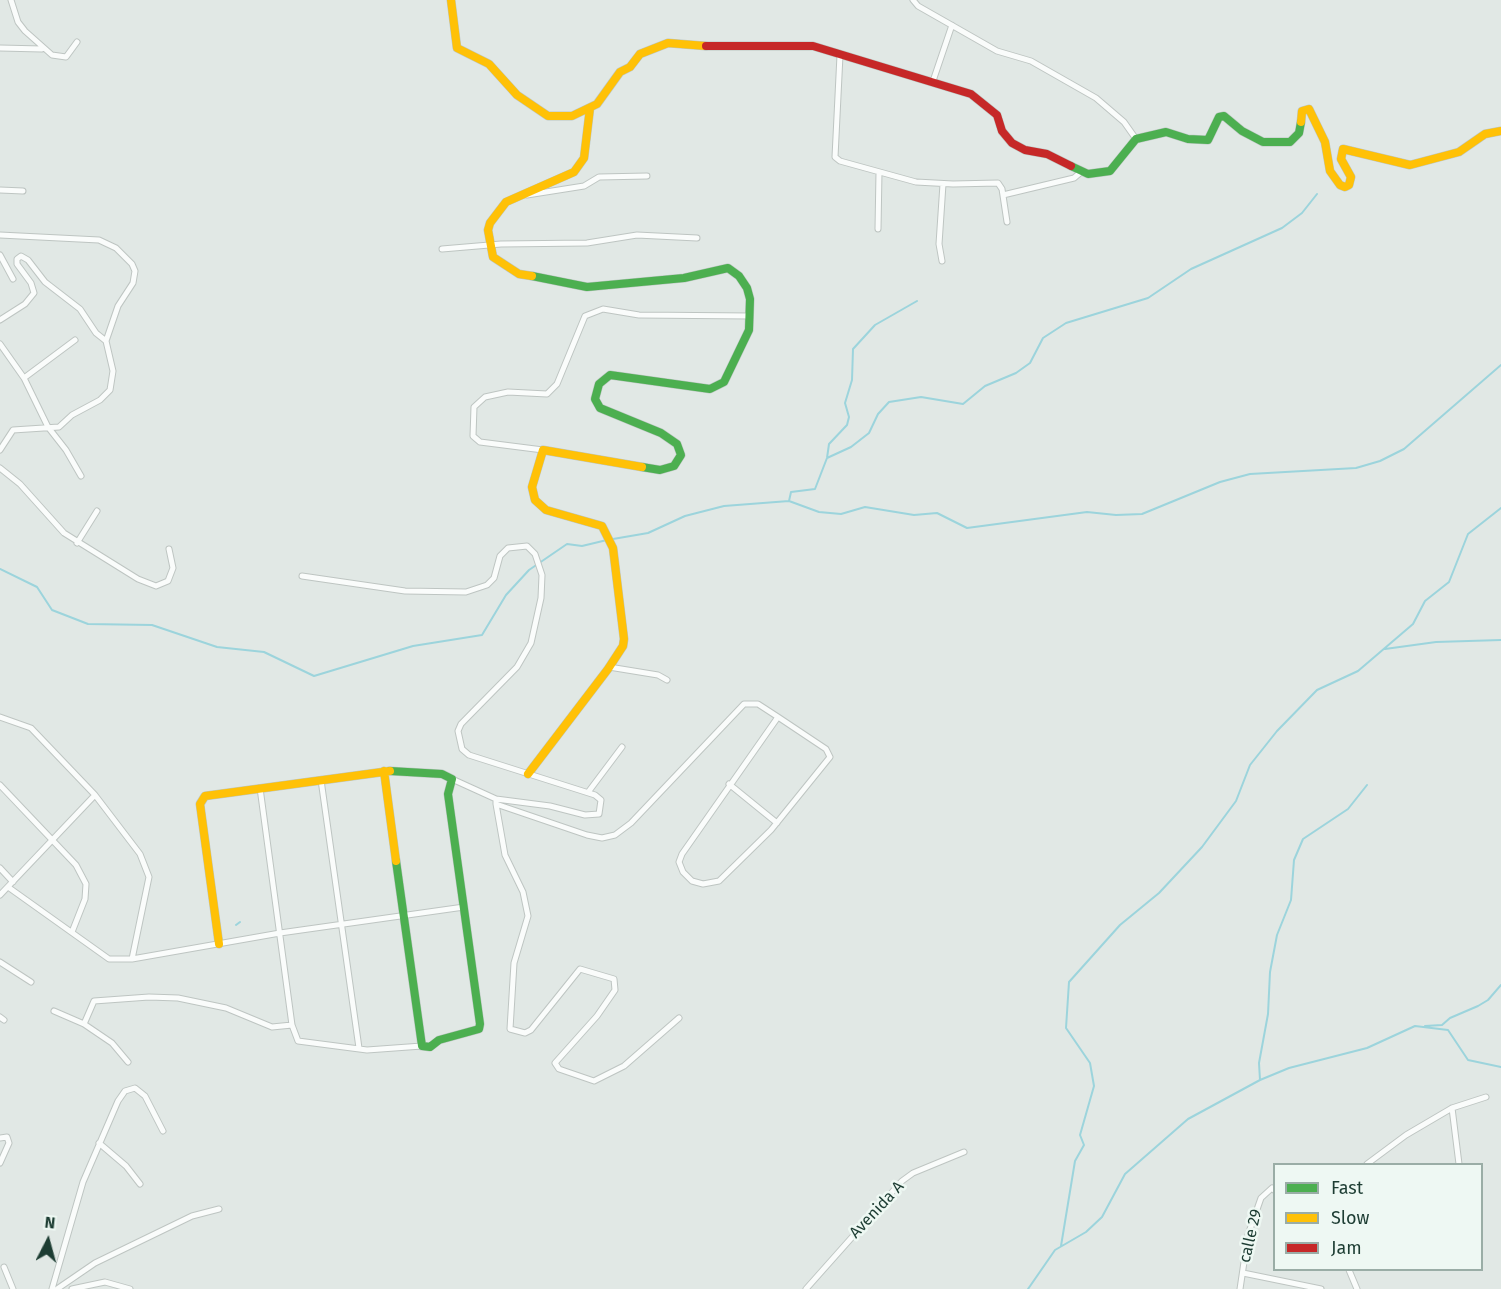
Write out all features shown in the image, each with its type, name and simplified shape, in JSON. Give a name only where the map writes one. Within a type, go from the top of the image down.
[{"type":"street","points":[[11,0],[18,22],[42,49],[59,57],[66,57],[77,42]]},
{"type":"street","points":[[451,0],[457,48],[489,64],[517,95],[548,116],[572,116],[597,104],[620,72],[630,67],[640,54],[668,43],[712,46],[794,44],[813,46],[971,94],[998,115],[1002,131],[1012,143],[1025,150],[1047,154],[1081,172],[1100,174],[1110,171],[1136,140],[1166,132],[1188,139],[1208,140],[1212,136],[1219,117],[1224,116],[1242,132],[1263,142],[1290,142],[1299,133],[1302,111],[1309,109],[1325,142],[1330,171],[1340,185],[1345,187],[1349,185],[1351,177],[1341,159],[1340,154],[1343,149],[1410,165],[1459,152],[1485,134],[1501,131]]},
{"type":"street","points":[[913,0],[918,6],[997,51],[1031,61],[1096,98],[1124,122],[1136,140]]},
{"type":"street","points":[[933,81],[952,25]]},
{"type":"street","points":[[0,48],[42,49]]},
{"type":"street","points":[[840,55],[833,153],[840,161],[916,182],[998,183],[1003,195],[1007,222]]},
{"type":"street","points":[[590,108],[586,151],[574,172],[514,197],[490,223],[490,245],[494,257],[502,265],[519,274],[587,287],[684,278],[728,268],[739,276],[747,288],[750,316],[750,330],[741,353],[724,382],[718,386],[697,388],[618,375],[610,375],[599,384],[595,399],[600,408],[661,433],[677,444],[681,455],[674,466],[660,470],[480,442],[473,436],[474,407],[485,398],[508,392],[547,394],[557,384],[585,316],[593,311],[603,309],[639,315],[750,316]]},
{"type":"street","points":[[878,229],[879,171]]},
{"type":"street","points":[[1003,195],[1074,178],[1081,172]]},
{"type":"street","points":[[514,197],[577,188],[599,177],[647,176]]},
{"type":"street","points":[[942,261],[939,244],[943,184]]},
{"type":"street","points":[[0,190],[23,190]]},
{"type":"street","points":[[0,235],[109,242],[132,264],[135,277],[118,306],[106,341],[113,371],[110,390],[100,400],[72,415],[59,427],[13,430],[0,450]]},
{"type":"street","points":[[442,249],[490,245],[587,243],[637,235],[698,238]]},
{"type":"street","points":[[0,255],[13,279]]},
{"type":"street","points":[[0,320],[33,298],[33,288],[18,264],[18,257],[24,256],[45,282],[80,309],[96,333],[106,341]]},
{"type":"street","points":[[24,378],[75,340]]},
{"type":"street","points":[[0,344],[24,378],[48,427],[66,450],[81,476]]},
{"type":"street","points":[[528,774],[609,667],[623,646],[624,639],[615,558],[609,538],[602,526],[546,510],[539,506],[532,495],[532,487],[543,450]]},
{"type":"street","points":[[0,468],[20,484],[49,518],[77,543],[138,579],[156,586],[168,581],[173,568],[169,549]]},
{"type":"street","points":[[77,543],[98,511]]},
{"type":"street","points":[[302,576],[405,591],[456,593],[479,588],[494,578],[500,556],[508,548],[527,546],[540,561],[541,598],[531,643],[517,667],[461,724],[458,731],[462,749],[469,755],[589,791],[601,800],[599,814],[596,816],[496,801]]},
{"type":"street","points":[[609,667],[657,675],[667,680]]},
{"type":"street","points":[[219,944],[200,804],[205,796],[384,771],[442,774],[496,801],[587,835],[602,838],[615,835],[631,823],[744,704],[758,704],[778,717],[826,749],[830,757],[777,824],[746,857],[719,881],[703,884],[692,881],[683,872],[679,862],[682,854],[778,717]]},
{"type":"street","points":[[0,717],[31,728],[95,795],[140,854],[149,877],[132,959]]},
{"type":"street","points":[[589,791],[622,747]]},
{"type":"street","points":[[384,771],[422,1046]]},
{"type":"street","points":[[260,789],[292,1024],[301,1043],[405,1049],[430,1047],[439,1040],[475,1032],[480,1024],[448,794],[452,779]]},
{"type":"street","points":[[321,780],[359,1048]]},
{"type":"street","points":[[729,784],[777,824]]},
{"type":"street","points":[[0,785],[76,865],[86,884],[85,899],[72,932]]},
{"type":"street","points":[[0,895],[95,795]]},
{"type":"street","points":[[496,801],[505,855],[523,892],[528,916],[514,959],[510,1029],[525,1033],[531,1030],[580,969],[614,979],[615,990],[597,1016],[555,1063],[559,1070],[594,1081],[624,1066],[679,1018]]},
{"type":"street","points":[[0,868],[13,882]]},
{"type":"street","points":[[8,887],[110,959],[132,959],[280,933],[464,907]]},
{"type":"street","points":[[0,962],[31,982]]},
{"type":"street","points":[[84,1024],[94,1001],[149,997],[178,998],[214,1005],[272,1027],[292,1024]]},
{"type":"street","points":[[54,1011],[84,1024],[112,1043],[128,1062]]},
{"type":"street","points":[[52,1289],[83,1182],[118,1101],[128,1089],[135,1088],[145,1096],[164,1131]]},
{"type":"street","points":[[1368,1163],[1406,1135],[1452,1108],[1486,1097]]},
{"type":"street","points":[[1452,1108],[1459,1163]]},
{"type":"street","points":[[0,1138],[7,1137],[9,1143],[0,1163]]},
{"type":"street","points":[[99,1143],[126,1166],[140,1184]]},
{"type":"street","name":"Avenida A","points":[[806,1289],[902,1181],[913,1173],[964,1152]]},
{"type":"street","name":"calle 29","points":[[1240,1289],[1248,1235],[1261,1198],[1273,1189]]},
{"type":"street","points":[[57,1289],[94,1263],[192,1216],[219,1209]]},
{"type":"street","points":[[4,1267],[14,1289]]},
{"type":"street","points":[[1350,1271],[1357,1289]]},
{"type":"street","points":[[1243,1273],[1321,1289]]},
{"type":"street","points":[[72,1289],[105,1282],[130,1289]]},
{"type":"waterway","points":[[827,458],[851,447],[869,433],[878,414],[889,402],[921,397],[963,404],[985,386],[1016,373],[1030,363],[1043,338],[1066,323],[1148,298],[1191,269],[1282,228],[1302,213],[1317,194]]},
{"type":"waterway","points":[[789,501],[791,492],[815,489],[827,458],[829,444],[847,425],[849,417],[845,403],[852,380],[853,349],[875,325],[917,301]]},
{"type":"waterway","points":[[613,539],[648,533],[685,516],[724,506],[789,501],[819,512],[841,514],[865,507],[914,515],[937,513],[967,528],[1087,512],[1116,515],[1142,514],[1220,482],[1250,474],[1356,468],[1380,461],[1404,449],[1501,365]]},
{"type":"waterway","points":[[1061,1246],[1075,1161],[1084,1145],[1080,1135],[1094,1086],[1090,1063],[1066,1028],[1069,982],[1120,925],[1159,893],[1202,847],[1236,801],[1250,765],[1277,731],[1317,690],[1358,671],[1413,624],[1425,601],[1449,582],[1468,534],[1501,508]]},
{"type":"waterway","points":[[0,569],[37,587],[52,610],[88,624],[152,625],[217,647],[264,652],[314,676],[413,646],[482,635],[506,595],[529,570],[567,544],[582,546],[607,540]]},
{"type":"waterway","points":[[1385,649],[1436,642],[1501,640]]},
{"type":"waterway","points":[[1260,1080],[1259,1063],[1268,1014],[1270,972],[1277,935],[1291,900],[1294,860],[1303,839],[1348,809],[1367,785]]},
{"type":"waterway","points":[[236,925],[240,922]]},
{"type":"waterway","points":[[1425,1026],[1442,1025],[1450,1018],[1478,1006],[1488,1000],[1501,985]]},
{"type":"waterway","points":[[1028,1289],[1055,1250],[1086,1232],[1102,1217],[1125,1174],[1188,1119],[1260,1080],[1289,1068],[1367,1048],[1415,1026],[1448,1030],[1468,1060],[1501,1067]]},
{"type":"traffic: fast","points":[[1071,166],[1088,174],[1110,171],[1136,139],[1166,132],[1188,139],[1208,140],[1219,117],[1224,116],[1242,131],[1263,142],[1290,142],[1299,133],[1301,122]]},
{"type":"traffic: fast","points":[[532,276],[587,287],[684,278],[728,268],[739,276],[747,288],[750,299],[749,330],[724,382],[710,389],[610,375],[599,384],[595,399],[600,408],[661,433],[677,444],[681,455],[674,466],[660,470],[642,467]]},
{"type":"traffic: fast","points":[[390,771],[442,774],[452,779],[448,794],[480,1024],[479,1029],[439,1040],[430,1047],[422,1046],[396,861]]},
{"type":"traffic: slow","points":[[451,0],[457,48],[489,64],[517,95],[548,116],[572,116],[597,104],[620,72],[630,67],[640,54],[668,43],[706,46]]},
{"type":"traffic: slow","points":[[532,276],[519,274],[493,257],[488,230],[490,223],[506,202],[574,172],[584,158],[590,108]]},
{"type":"traffic: slow","points":[[1301,122],[1302,111],[1309,109],[1325,142],[1330,171],[1340,185],[1345,187],[1349,185],[1351,177],[1341,159],[1343,149],[1410,165],[1459,152],[1485,134],[1501,131]]},
{"type":"traffic: slow","points":[[528,774],[608,669],[623,646],[624,639],[613,548],[602,526],[546,510],[535,500],[532,487],[543,450],[642,467]]},
{"type":"traffic: slow","points":[[384,771],[396,861]]},
{"type":"traffic: slow","points":[[219,944],[200,804],[205,796],[390,771]]},
{"type":"traffic: jam","points":[[706,46],[813,46],[971,94],[997,115],[1002,131],[1012,143],[1025,150],[1047,154],[1071,166]]}]
